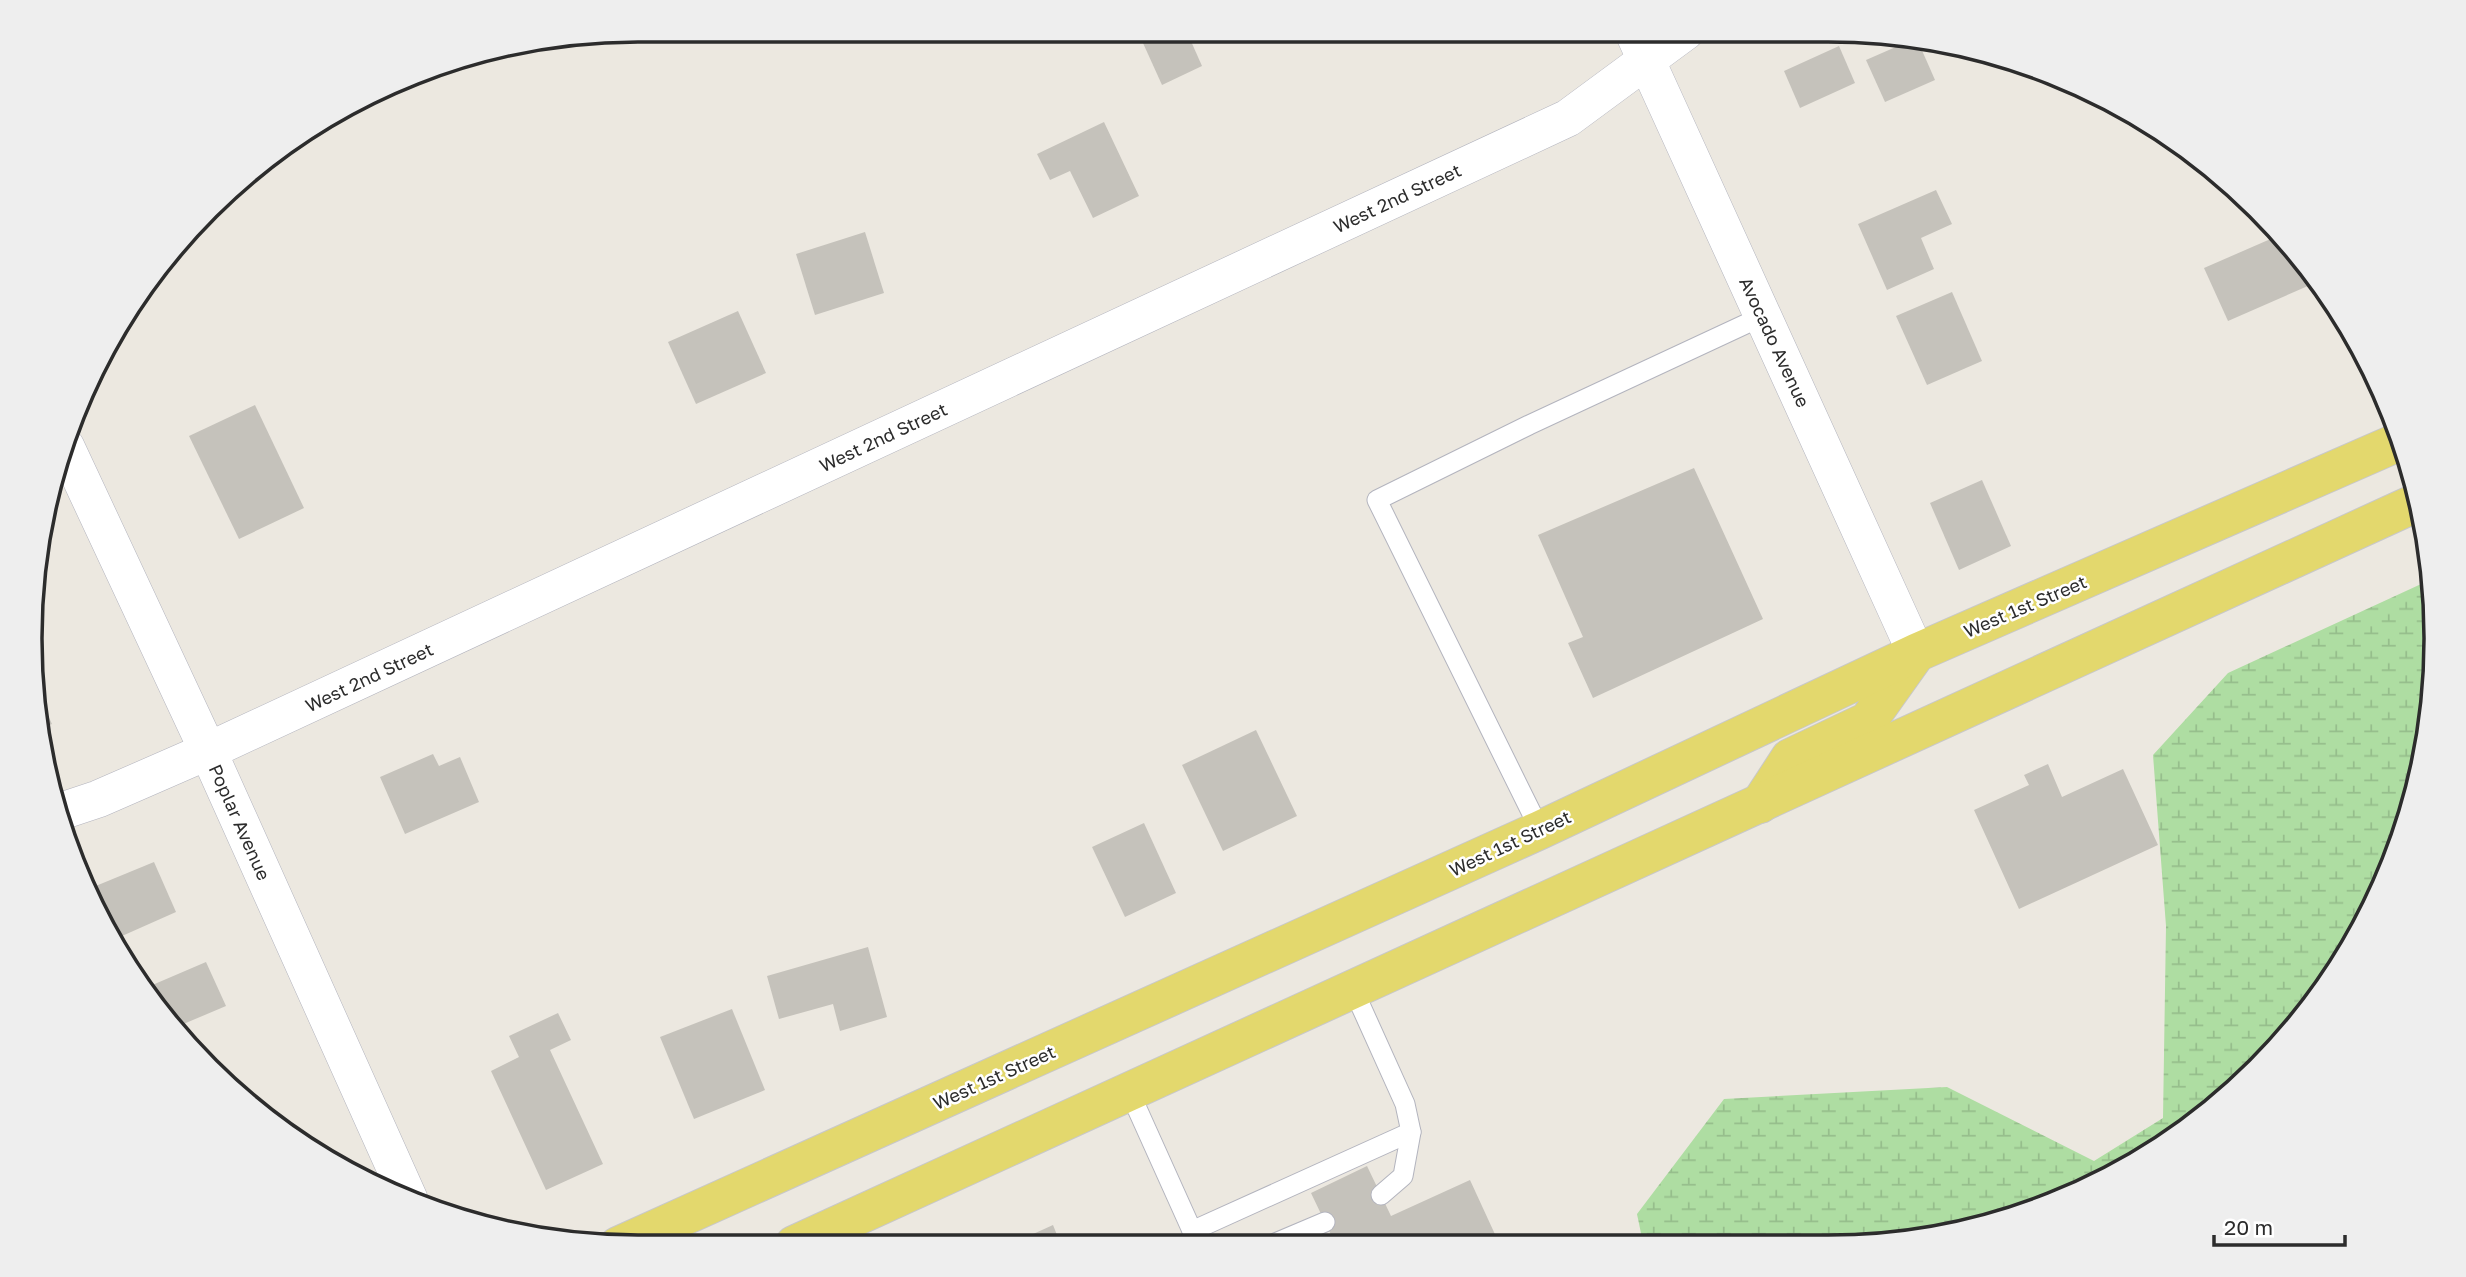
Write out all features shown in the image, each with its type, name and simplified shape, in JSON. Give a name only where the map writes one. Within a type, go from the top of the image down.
[{"type":"main road","name":"West 1st Street","points":[[644,1235],[1540,830],[1916,653],[2391,445]]},
{"type":"main road","points":[[816,1235],[2409,506]]},
{"type":"main road","points":[[1760,804],[1790,758],[1868,721],[1916,653]]},
{"type":"main road","points":[[675,1235],[697,1212]]},
{"type":"street","name":"Avocado Avenue","points":[[1640,45],[1916,653]]},
{"type":"street","name":"West 2nd Street","points":[[67,809],[98,799],[208,751],[1568,118],[1640,45]]},
{"type":"street","name":"Poplar Avenue","points":[[71,457],[208,751],[404,1187]]},
{"type":"lane","points":[[1540,830],[1377,500],[1529,425],[1763,316]]},
{"type":"lane","points":[[1354,991],[1405,1104],[1411,1132],[1403,1176],[1381,1195]]},
{"type":"lane","points":[[1130,1093],[1194,1235]]},
{"type":"lane","points":[[1201,1235],[1411,1132]]},
{"type":"lane","points":[[1294,1235],[1325,1222]]},
{"type":"green space","points":[[2421,584],[2424,638],[2419,716],[2404,793],[2379,867],[2344,937],[2301,1002],[2276,1032],[2221,1087],[2191,1112],[2126,1155],[2056,1190],[1982,1215],[1944,1224],[1867,1234],[1641,1235],[1637,1214],[1724,1099],[1947,1087],[2094,1161],[2163,1118],[2166,926],[2153,755],[2228,673]]},
{"type":"building","points":[[1143,42],[1191,42],[1202,66],[1162,85]]},
{"type":"building","points":[[1839,46],[1855,83],[1800,108],[1784,71]]},
{"type":"building","points":[[1898,46],[1922,50],[1935,80],[1885,102],[1866,60]]},
{"type":"building","points":[[1104,122],[1139,196],[1093,218],[1070,171],[1050,180],[1037,154]]},
{"type":"building","points":[[1936,190],[1952,224],[1921,238],[1934,269],[1887,290],[1858,224]]},
{"type":"building","points":[[865,232],[884,293],[815,315],[796,254]]},
{"type":"building","points":[[2270,239],[2308,286],[2228,321],[2204,268]]},
{"type":"building","points":[[1952,292],[1982,361],[1927,385],[1896,316]]},
{"type":"building","points":[[738,311],[766,373],[696,404],[668,342]]},
{"type":"building","points":[[255,405],[304,508],[239,539],[189,436]]},
{"type":"building","points":[[1694,468],[1763,619],[1593,698],[1568,643],[1583,637],[1538,535]]},
{"type":"building","points":[[1982,480],[2011,546],[1959,570],[1930,503]]},
{"type":"building","points":[[1256,730],[1297,816],[1223,851],[1182,765]]},
{"type":"building","points":[[433,754],[439,766],[460,757],[479,802],[405,834],[380,777]]},
{"type":"building","points":[[2048,764],[2062,797],[2123,769],[2158,845],[2019,909],[1974,810],[2029,785],[2024,775]]},
{"type":"building","points":[[1144,823],[1176,893],[1125,917],[1092,847]]},
{"type":"building","points":[[154,862],[176,912],[122,936],[96,886]]},
{"type":"building","points":[[868,947],[887,1017],[840,1031],[833,1004],[779,1019],[767,976]]},
{"type":"building","points":[[206,962],[226,1006],[183,1024],[153,985]]},
{"type":"building","points":[[732,1009],[765,1090],[694,1119],[660,1037]]},
{"type":"building","points":[[558,1013],[571,1040],[550,1050],[603,1164],[546,1190],[491,1071],[519,1057],[509,1036]]},
{"type":"building","points":[[1367,1166],[1391,1216],[1470,1180],[1495,1235],[1331,1235],[1311,1193]]},
{"type":"building","points":[[1053,1225],[1057,1235],[1031,1235]]}]
